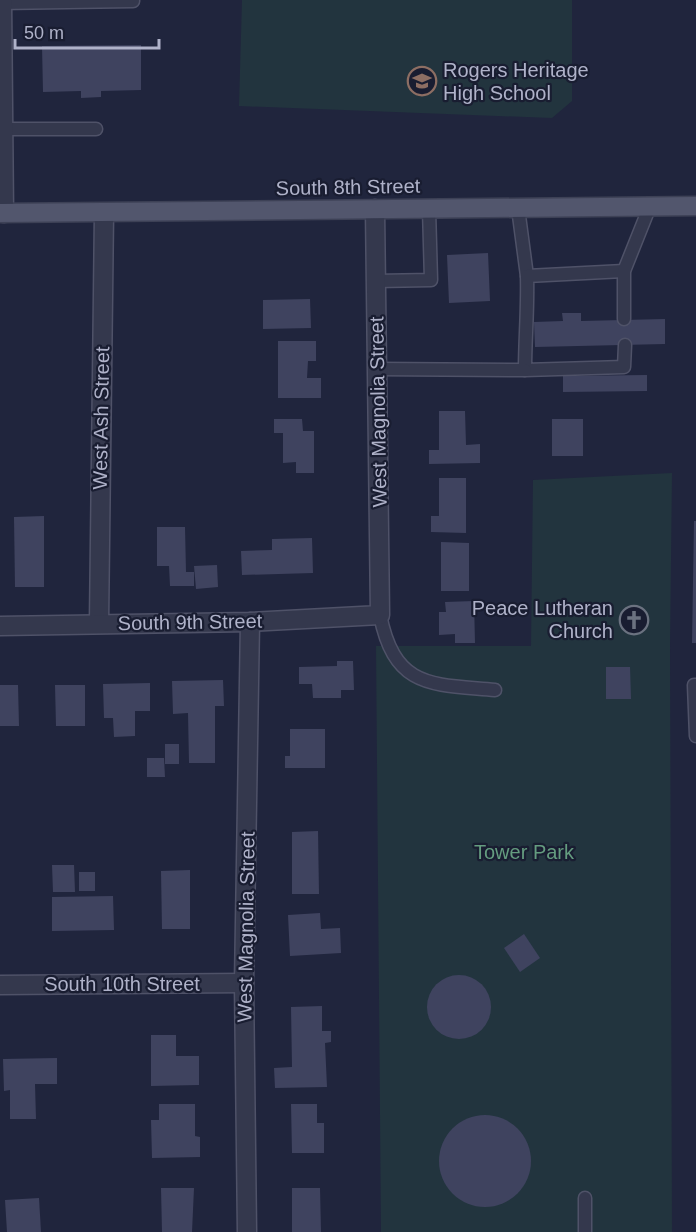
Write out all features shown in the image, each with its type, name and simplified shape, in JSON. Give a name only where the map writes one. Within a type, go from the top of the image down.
[{"type":"main road","name":"South 8th Street","points":[[2,213],[696,206]]},
{"type":"street","points":[[1,2],[2,213]]},
{"type":"street","name":"West Magnolia Street","points":[[375,209],[380,615]]},
{"type":"street","name":"West Ash Street","points":[[99,623],[104,213]]},
{"type":"street","name":"South 9th Street","points":[[0,626],[250,622],[380,615]]},
{"type":"street","name":"West Magnolia Street","points":[[248,1232],[244,983],[250,622]]},
{"type":"street","name":"South 10th Street","points":[[0,985],[244,983]]},
{"type":"lane","points":[[1,2],[133,1]]},
{"type":"lane","points":[[3,129],[96,129]]},
{"type":"lane","points":[[624,319],[624,271],[650,206]]},
{"type":"lane","points":[[518,208],[529,311],[525,340],[525,370]]},
{"type":"lane","points":[[376,281],[431,280],[429,209]]},
{"type":"lane","points":[[527,276],[624,271]]},
{"type":"lane","points":[[377,369],[525,370],[624,367],[625,345]]},
{"type":"lane","points":[[380,615],[385,642],[394,658],[408,673],[441,685],[495,690]]},
{"type":"lane","points":[[696,685],[694,685],[696,736]]},
{"type":"lane","points":[[585,1198],[585,1232]]},
{"type":"green space","points":[[242,0],[572,0],[572,101],[552,118],[239,106]]},
{"type":"green space","name":"Tower Park","points":[[672,473],[670,648],[672,1232],[381,1232],[376,646],[531,646],[533,480]]},
{"type":"building","points":[[141,45],[141,90],[101,91],[101,97],[81,98],[81,91],[43,92],[42,46]]},
{"type":"building","points":[[488,253],[490,301],[449,303],[447,255]]},
{"type":"building","points":[[310,299],[311,328],[263,329],[263,300]]},
{"type":"building","points":[[562,313],[581,313],[581,321],[665,319],[665,344],[535,347],[534,322],[563,321]]},
{"type":"building","points":[[278,341],[316,341],[316,361],[308,361],[307,378],[321,378],[321,398],[278,398]]},
{"type":"building","points":[[647,375],[647,391],[563,392],[563,376]]},
{"type":"building","points":[[439,411],[465,411],[466,445],[480,444],[480,463],[429,464],[429,450],[439,450]]},
{"type":"building","points":[[274,419],[302,419],[303,431],[314,431],[314,473],[296,473],[296,462],[283,463],[283,433],[274,433]]},
{"type":"building","points":[[552,419],[583,419],[583,456],[552,456]]},
{"type":"building","points":[[439,478],[466,478],[466,533],[431,532],[431,516],[439,516]]},
{"type":"building","points":[[44,516],[44,587],[15,587],[14,517]]},
{"type":"building","points":[[694,521],[696,521],[696,643],[692,643]]},
{"type":"building","points":[[157,527],[185,527],[186,572],[194,572],[194,586],[170,586],[169,566],[157,566]]},
{"type":"building","points":[[312,538],[313,573],[242,575],[241,551],[272,550],[272,539]]},
{"type":"building","points":[[441,542],[469,543],[469,591],[441,591]]},
{"type":"building","points":[[217,565],[218,587],[196,589],[194,566]]},
{"type":"building","points":[[474,601],[475,643],[455,643],[455,634],[439,635],[439,612],[446,612],[445,602]]},
{"type":"building","points":[[337,661],[353,661],[354,690],[341,690],[341,698],[313,698],[312,684],[299,684],[299,667],[337,666]]},
{"type":"building","points":[[606,667],[630,667],[631,699],[606,699]]},
{"type":"building","points":[[223,680],[224,706],[215,706],[215,763],[189,763],[188,713],[173,714],[172,681]]},
{"type":"building","points":[[150,683],[150,711],[135,711],[135,736],[114,737],[113,718],[104,718],[103,684]]},
{"type":"building","points":[[0,685],[18,685],[19,726],[0,726]]},
{"type":"building","points":[[55,685],[85,685],[85,726],[56,726]]},
{"type":"building","points":[[290,729],[325,729],[325,768],[285,768],[285,756],[290,756]]},
{"type":"building","points":[[165,744],[179,744],[179,764],[165,764]]},
{"type":"building","points":[[147,758],[164,758],[165,777],[147,777]]},
{"type":"building","points":[[318,831],[319,894],[292,894],[292,832]]},
{"type":"building","points":[[52,865],[74,865],[75,892],[53,892]]},
{"type":"building","points":[[190,870],[190,929],[162,929],[161,871]]},
{"type":"building","points":[[79,872],[95,872],[95,891],[79,891]]},
{"type":"building","points":[[113,896],[114,930],[52,931],[52,897]]},
{"type":"building","points":[[320,913],[321,929],[340,928],[341,953],[290,956],[288,915]]},
{"type":"building","points":[[524,934],[540,958],[520,972],[504,948]]},
{"type":"building","points":[[459,975],[477,981],[485,989],[491,1007],[485,1025],[477,1033],[459,1039],[441,1033],[433,1025],[427,1007],[433,989],[441,981]]},
{"type":"building","points":[[322,1006],[322,1031],[331,1031],[331,1042],[325,1043],[327,1087],[275,1088],[274,1068],[292,1067],[291,1007]]},
{"type":"building","points":[[151,1035],[176,1035],[176,1056],[199,1056],[199,1085],[151,1086]]},
{"type":"building","points":[[57,1058],[57,1084],[35,1084],[36,1119],[10,1119],[10,1090],[4,1091],[3,1059]]},
{"type":"building","points":[[159,1104],[195,1104],[195,1136],[200,1137],[200,1157],[152,1158],[151,1120],[159,1120]]},
{"type":"building","points":[[291,1104],[317,1104],[317,1123],[324,1123],[324,1153],[292,1153]]},
{"type":"building","points":[[485,1115],[503,1119],[517,1129],[527,1143],[531,1161],[527,1179],[517,1193],[503,1203],[485,1207],[467,1203],[453,1193],[443,1179],[439,1161],[443,1143],[453,1129],[467,1119]]},
{"type":"building","points":[[161,1188],[194,1188],[192,1232],[162,1232]]},
{"type":"building","points":[[292,1188],[320,1188],[321,1232],[292,1232]]},
{"type":"building","points":[[39,1198],[41,1232],[7,1232],[5,1200]]},
{"type":"place","name":"Rogers Heritage High School","points":[[422,81]]},
{"type":"place","name":"Peace Lutheran Church","points":[[634,620]]}]
